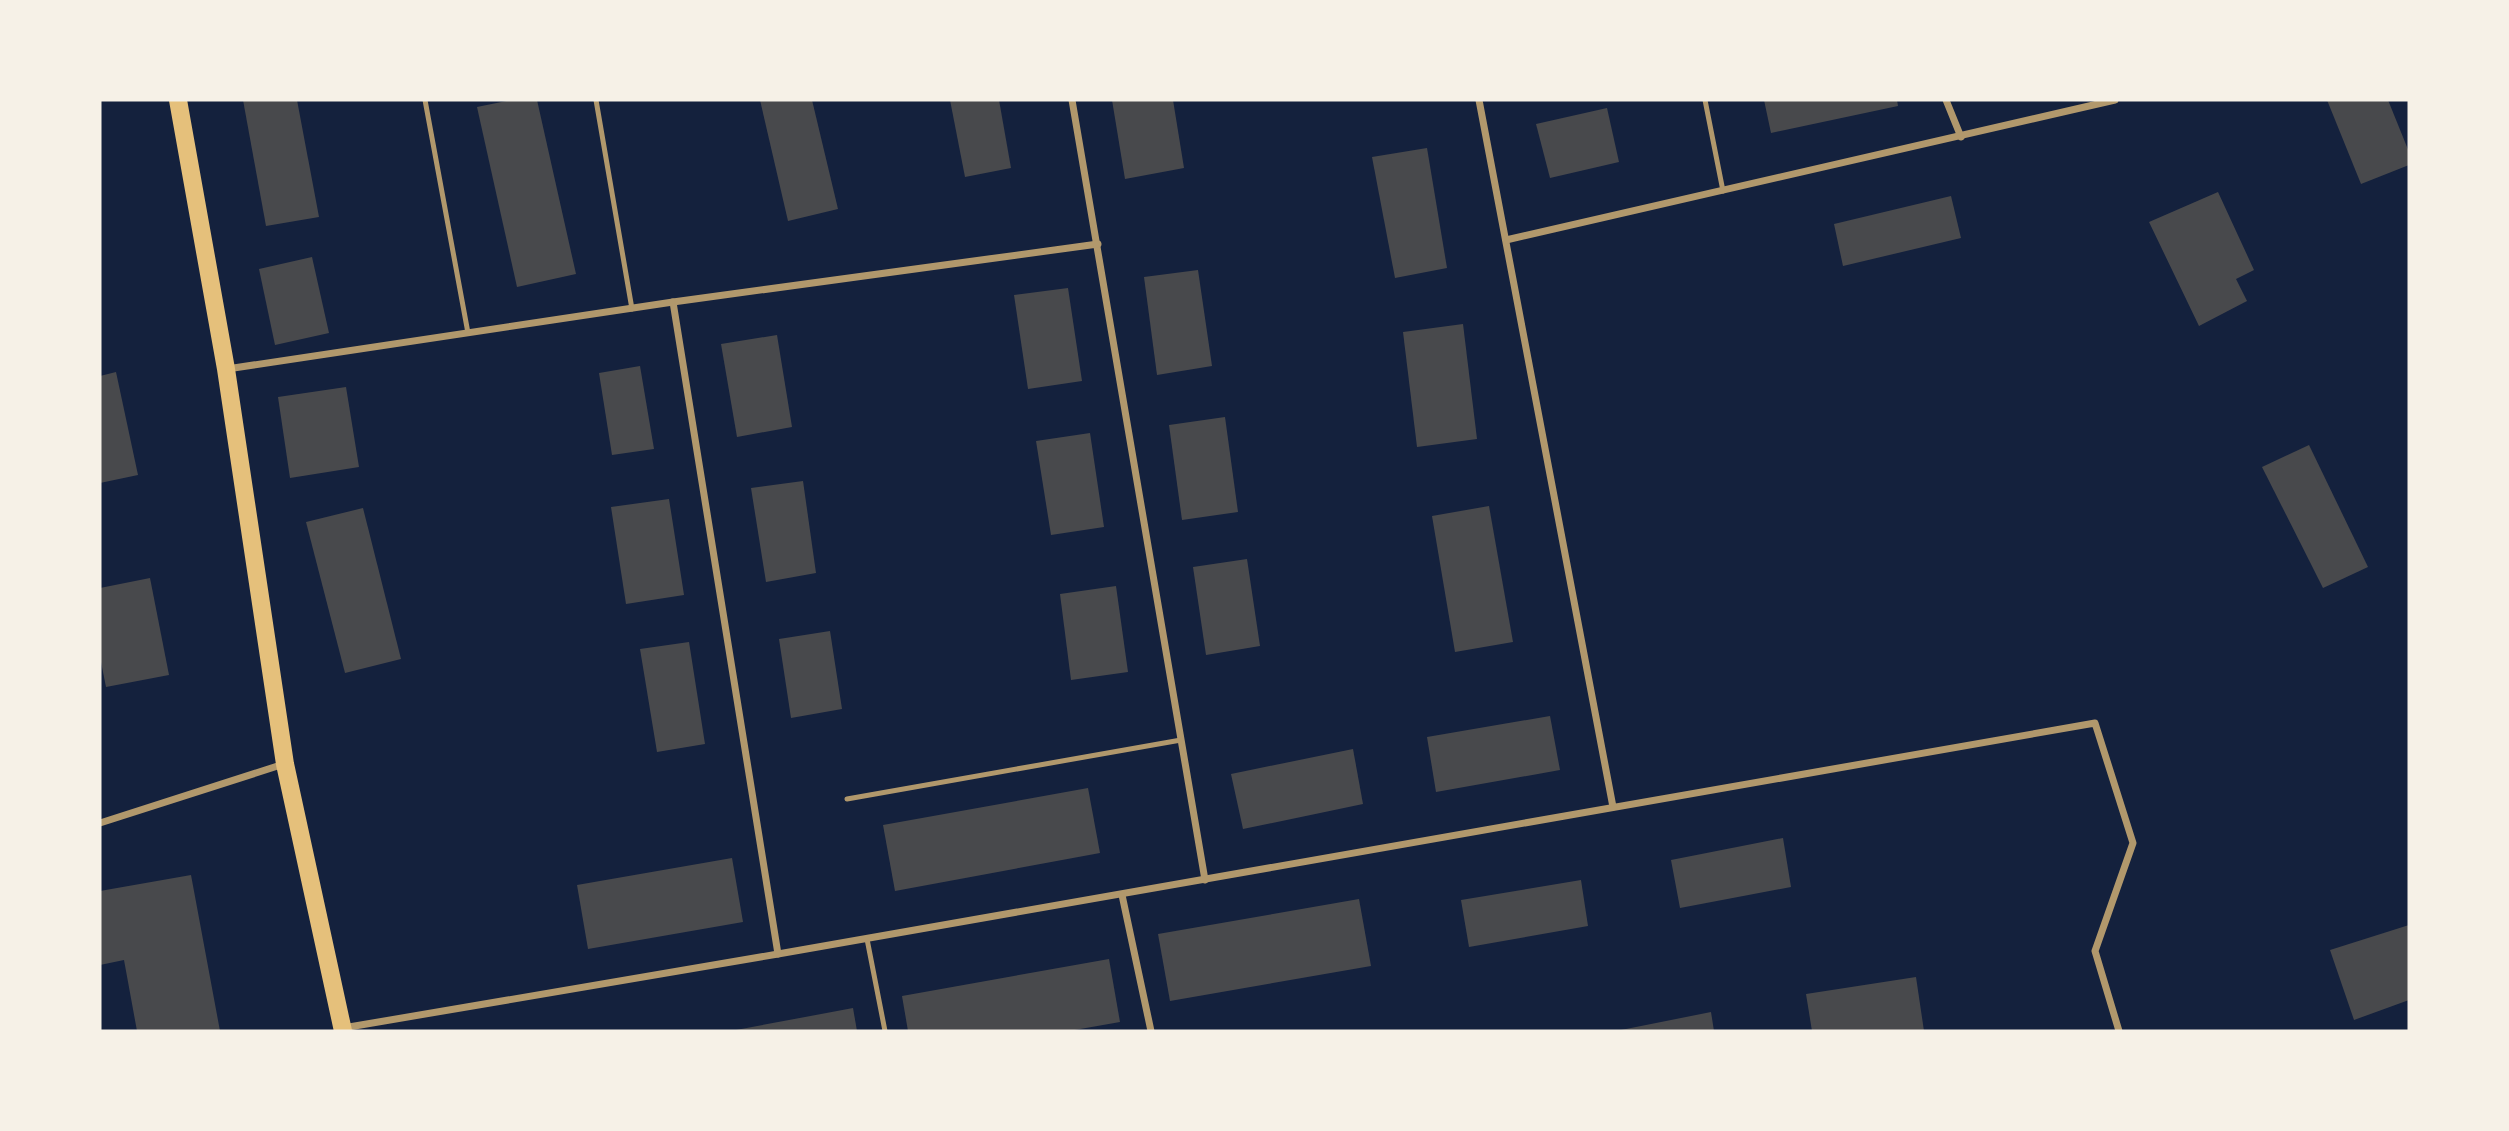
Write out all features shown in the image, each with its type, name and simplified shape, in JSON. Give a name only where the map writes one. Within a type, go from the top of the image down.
[{"type":"main road","points":[[178,100],[226,369],[285,764],[343,1030]]},
{"type":"street","points":[[1072,100],[1205,880]]},
{"type":"street","points":[[1479,100],[1613,807]]},
{"type":"street","points":[[1946,100],[1961,137]]},
{"type":"street","points":[[1506,240],[2115,100]]},
{"type":"street","points":[[226,369],[673,302],[1098,244]]},
{"type":"street","points":[[673,302],[778,954]]},
{"type":"street","points":[[343,1030],[2095,723],[2133,844],[2095,951],[2119,1031]]},
{"type":"street","points":[[100,823],[285,764]]},
{"type":"street","points":[[1122,895],[1151,1031]]},
{"type":"lane","points":[[425,100],[467,333]]},
{"type":"lane","points":[[596,100],[632,309]]},
{"type":"lane","points":[[1705,100],[1723,191]]},
{"type":"lane","points":[[847,799],[1181,740]]},
{"type":"lane","points":[[867,939],[885,1031]]},
{"type":"building","points":[[243,100],[297,100],[319,217],[266,226]]},
{"type":"building","points":[[511,100],[537,100],[576,274],[517,287],[477,107]]},
{"type":"building","points":[[760,100],[812,100],[838,209],[788,221]]},
{"type":"building","points":[[950,100],[999,100],[1011,168],[965,177]]},
{"type":"building","points":[[1112,100],[1173,100],[1184,168],[1125,179]]},
{"type":"building","points":[[1764,100],[1897,100],[1898,106],[1771,133]]},
{"type":"building","points":[[2327,100],[2388,100],[2409,152],[2409,165],[2361,184]]},
{"type":"building","points":[[1607,108],[1619,162],[1550,178],[1536,124]]},
{"type":"building","points":[[1427,148],[1447,268],[1395,278],[1372,157]]},
{"type":"building","points":[[2218,192],[2254,270],[2236,279],[2247,301],[2199,326],[2149,222]]},
{"type":"building","points":[[1951,196],[1961,238],[1843,266],[1834,224]]},
{"type":"building","points":[[312,257],[329,333],[275,345],[259,269]]},
{"type":"building","points":[[1198,270],[1212,366],[1157,375],[1144,277]]},
{"type":"building","points":[[1068,288],[1082,381],[1028,389],[1014,295]]},
{"type":"building","points":[[1463,324],[1477,439],[1417,447],[1403,332]]},
{"type":"building","points":[[777,335],[792,427],[737,437],[721,344]]},
{"type":"building","points":[[640,366],[654,449],[612,455],[599,373]]},
{"type":"building","points":[[116,372],[138,475],[100,483],[100,376]]},
{"type":"building","points":[[346,387],[359,467],[290,478],[278,397]]},
{"type":"building","points":[[1225,417],[1238,512],[1182,520],[1169,425]]},
{"type":"building","points":[[1090,433],[1104,527],[1051,535],[1036,441]]},
{"type":"building","points":[[2309,445],[2368,567],[2323,588],[2262,467]]},
{"type":"building","points":[[803,481],[816,573],[766,582],[751,488]]},
{"type":"building","points":[[669,499],[684,595],[626,604],[611,507]]},
{"type":"building","points":[[1489,506],[1513,642],[1455,652],[1432,516]]},
{"type":"building","points":[[363,508],[401,659],[345,673],[306,522]]},
{"type":"building","points":[[1247,559],[1260,646],[1206,655],[1193,567]]},
{"type":"building","points":[[150,578],[169,675],[106,687],[100,657],[100,588]]},
{"type":"building","points":[[1116,586],[1128,672],[1071,680],[1060,594]]},
{"type":"building","points":[[830,631],[842,709],[791,718],[779,639]]},
{"type":"building","points":[[689,642],[705,744],[657,752],[640,649]]},
{"type":"building","points":[[1550,716],[1560,770],[1436,792],[1427,737]]},
{"type":"building","points":[[1353,749],[1363,804],[1243,829],[1231,774]]},
{"type":"building","points":[[1088,788],[1100,853],[895,891],[883,825]]},
{"type":"building","points":[[1783,838],[1791,887],[1680,908],[1671,860]]},
{"type":"building","points":[[732,858],[743,922],[588,949],[577,885]]},
{"type":"building","points":[[191,875],[220,1031],[137,1031],[124,960],[100,965],[100,891]]},
{"type":"building","points":[[1581,880],[1588,926],[1469,947],[1461,900]]},
{"type":"building","points":[[1359,899],[1371,966],[1170,1001],[1158,934]]},
{"type":"building","points":[[2409,925],[2409,1000],[2354,1020],[2330,950]]},
{"type":"building","points":[[1109,959],[1120,1022],[1069,1031],[908,1031],[902,996]]},
{"type":"building","points":[[1916,977],[1924,1031],[1812,1031],[1806,994]]},
{"type":"building","points":[[853,1008],[857,1031],[736,1031],[736,1030]]},
{"type":"building","points":[[1711,1012],[1714,1031],[1621,1031],[1621,1030]]}]
